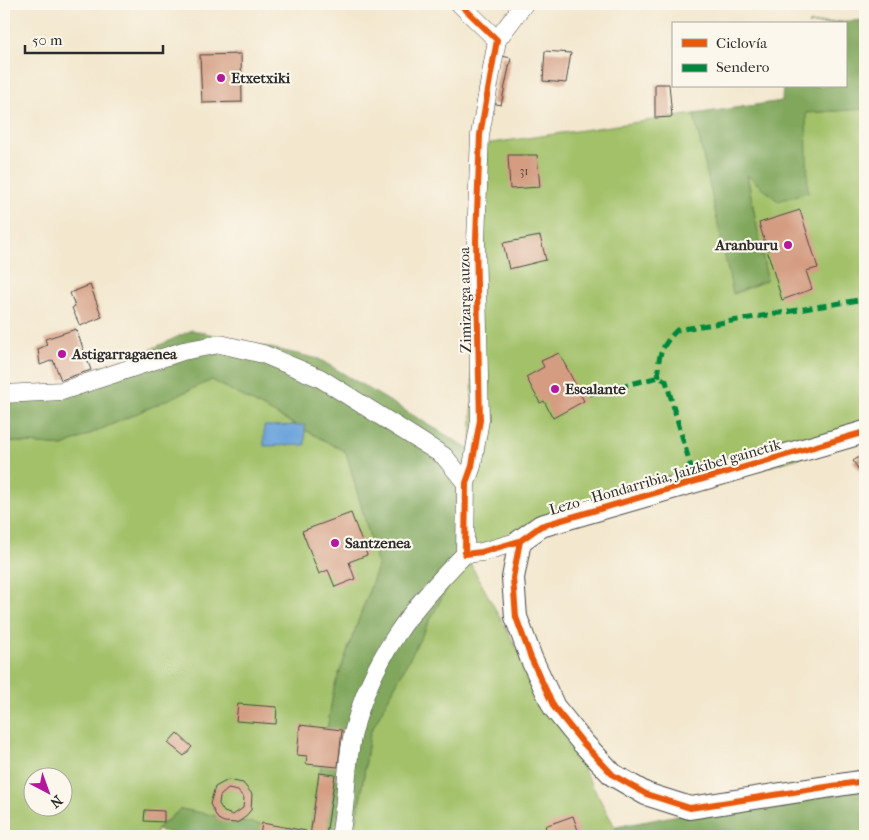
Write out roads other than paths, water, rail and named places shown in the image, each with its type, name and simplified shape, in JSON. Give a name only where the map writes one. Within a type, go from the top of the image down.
[{"type":"street","points":[[460,4],[497,40]]},
{"type":"street","name":"Zimizarga auzoa","points":[[465,554],[466,483],[472,466],[480,420],[476,240],[480,135],[497,40],[524,4]]},
{"type":"street","points":[[4,394],[62,391],[183,351],[220,344],[263,354],[320,378],[444,456],[466,483]]},
{"type":"street","name":"Lezo – Hondarribia, Jaizkibel gainetik","points":[[520,541],[541,526],[584,512],[865,432]]},
{"type":"street","points":[[340,836],[352,735],[367,685],[394,636],[429,589],[465,554],[482,552],[520,541],[513,578],[516,617],[531,658],[554,707],[613,775],[646,794],[690,808],[865,781]]},
{"type":"water","points":[[305,425],[305,445],[264,446],[264,426]]},
{"type":"place","name":"Etxetxiki","points":[[221,78]]},
{"type":"place","name":"Aranburu","points":[[788,245]]},
{"type":"place","name":"Astigarragaenea","points":[[62,354]]},
{"type":"place","name":"Escalante","points":[[555,389]]},
{"type":"place","name":"Santzenea","points":[[335,543]]}]
